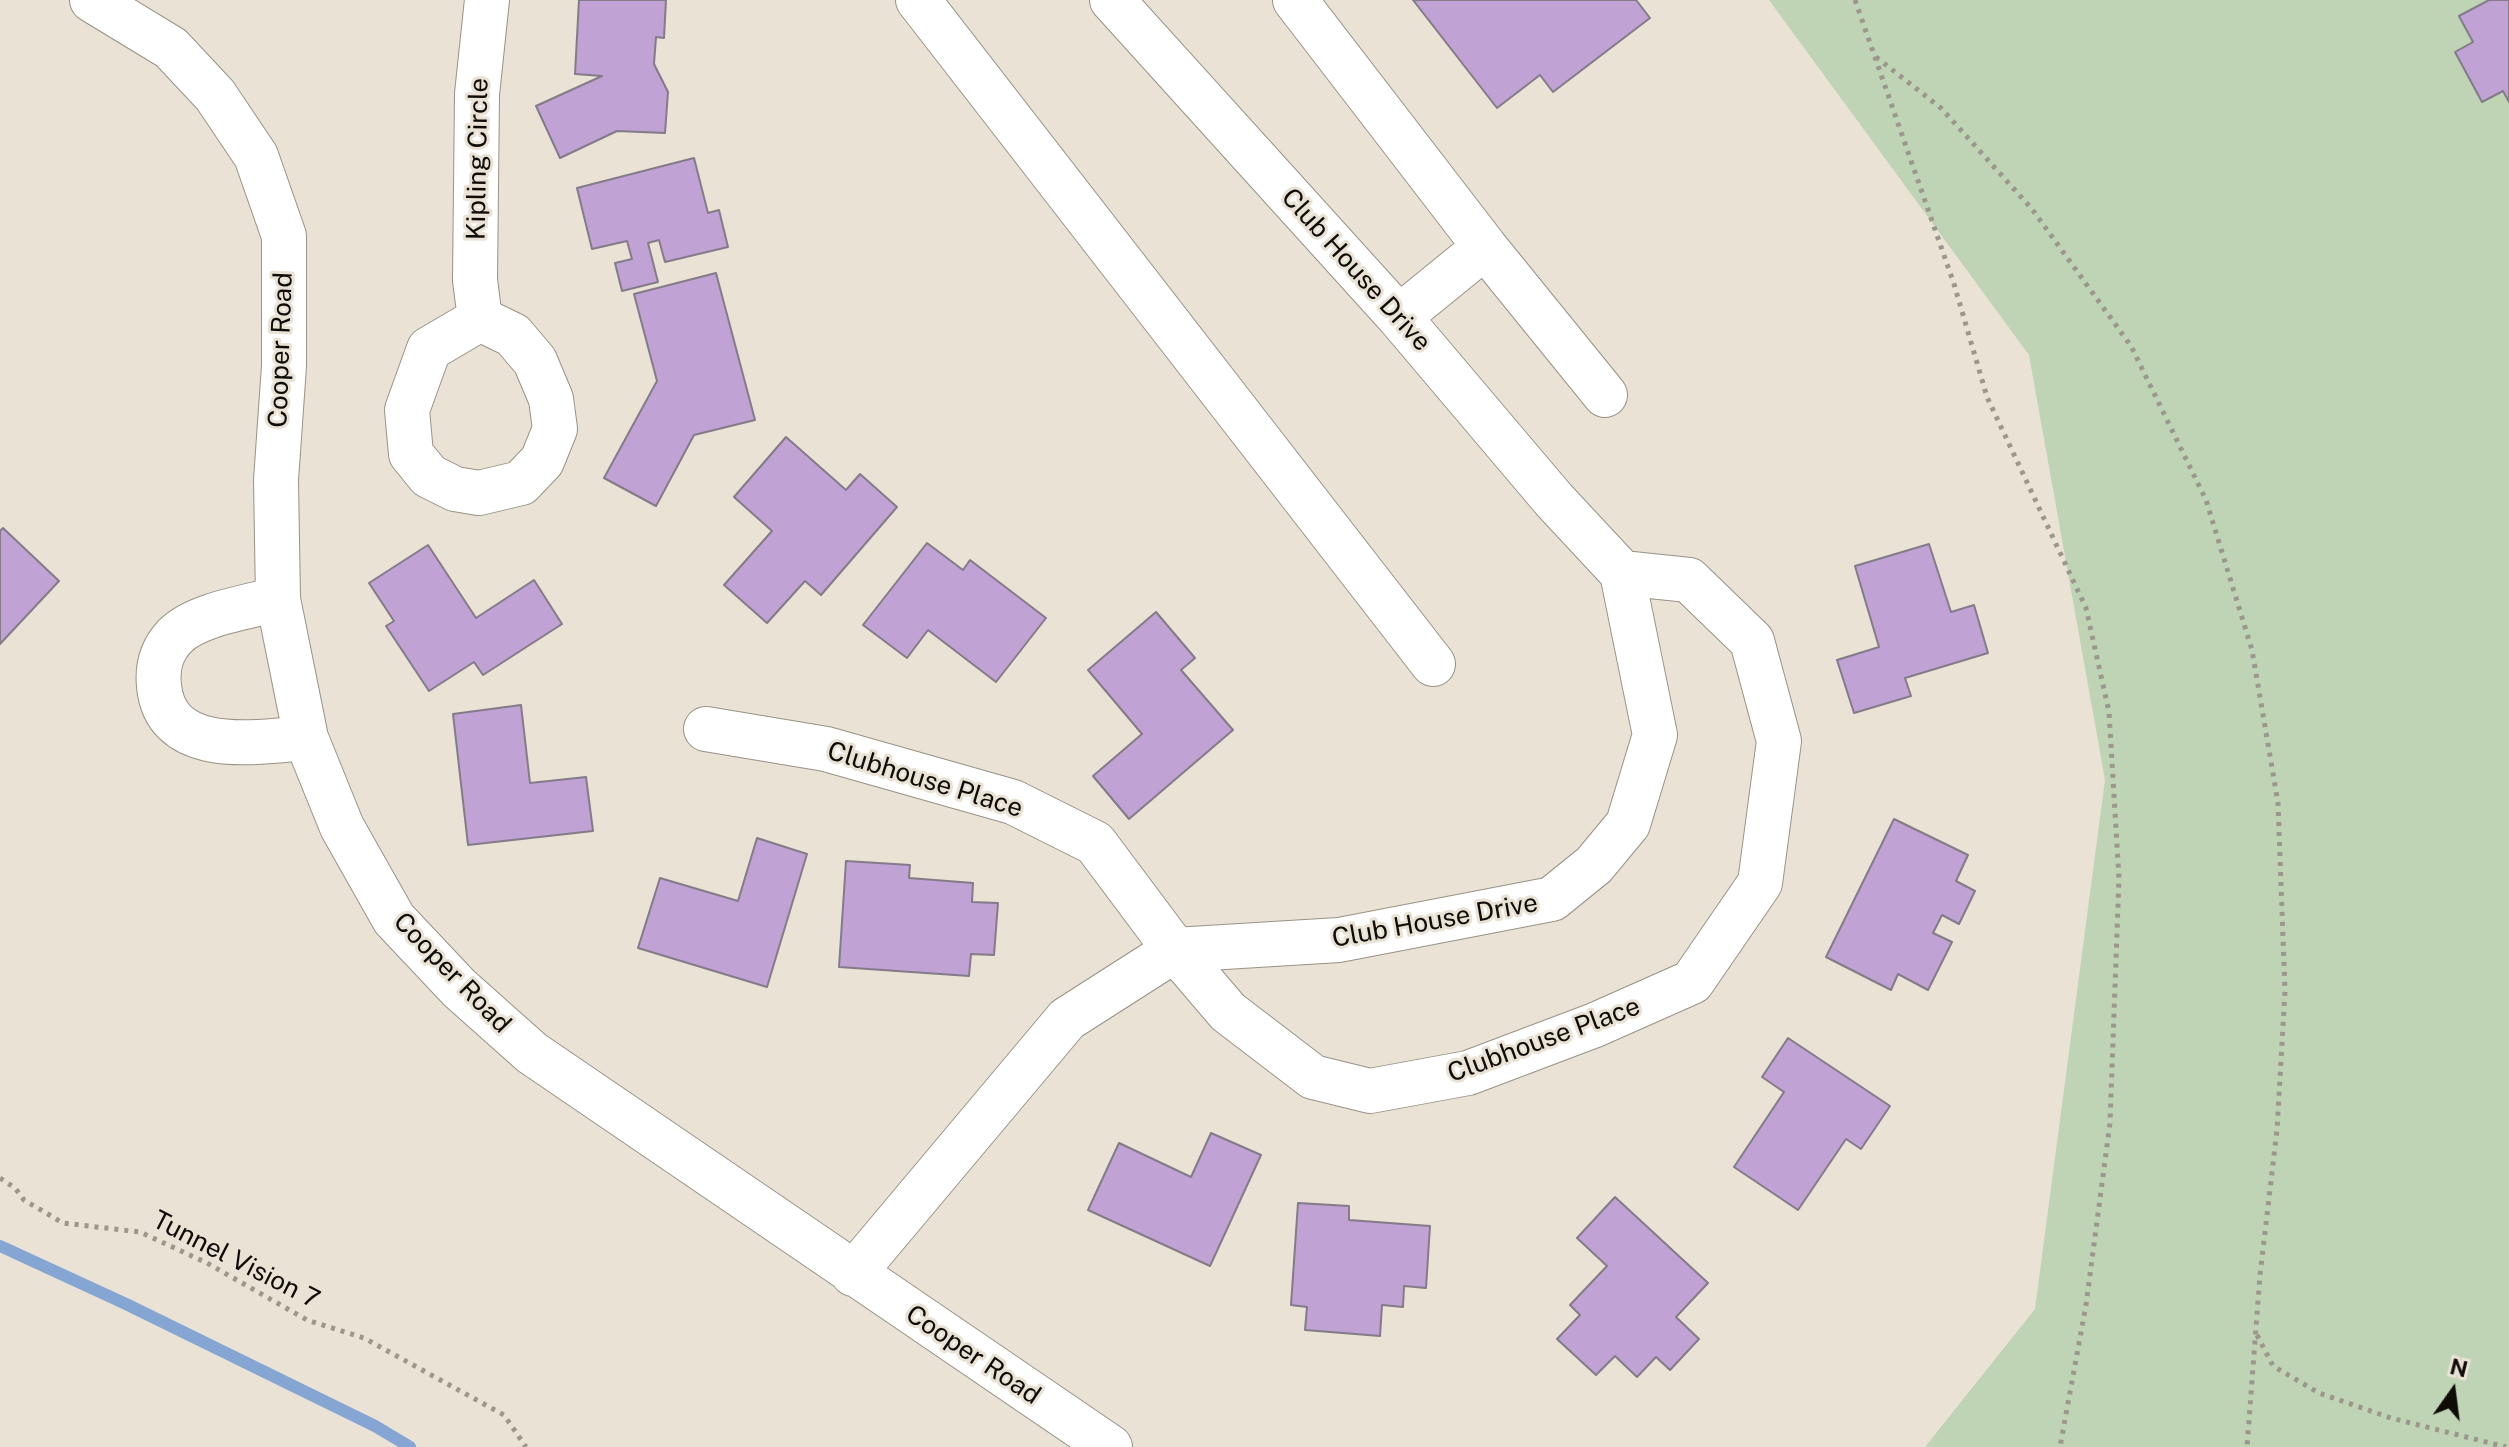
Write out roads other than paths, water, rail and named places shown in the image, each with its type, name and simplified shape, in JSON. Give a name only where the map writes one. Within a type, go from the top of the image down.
[{"type":"street","name":"Cooper Road","points":[[92,0],[171,48],[215,95],[256,156],[284,236],[284,366],[276,480],[278,599],[306,738],[342,827],[394,919],[459,988],[532,1053],[1110,1447]]},
{"type":"street","name":"Kipling Circle","points":[[480,319],[475,280],[477,94],[487,0]]},
{"type":"street","points":[[918,0],[1433,664]]},
{"type":"street","name":"Club House Drive","points":[[853,1274],[1067,1019],[1175,950],[1339,940],[1552,899],[1594,865],[1628,824],[1655,735],[1622,573],[1554,500],[1399,317],[1112,0]]},
{"type":"street","points":[[1295,0],[1485,247],[1605,395]]},
{"type":"street","points":[[1399,317],[1485,247]]},
{"type":"street","name":"Clubhouse Place","points":[[706,729],[826,749],[1013,802],[1095,843],[1175,950],[1228,1012],[1313,1077],[1370,1091],[1468,1073],[1595,1025],[1692,982],[1760,883],[1779,741],[1752,641],[1689,580],[1622,573]]},
{"type":"street","points":[[278,599],[199,621],[176,635],[159,660],[159,689],[173,722],[196,735],[230,744],[306,738]]},
{"type":"waterway","points":[[0,1246],[375,1426],[410,1447]]}]
